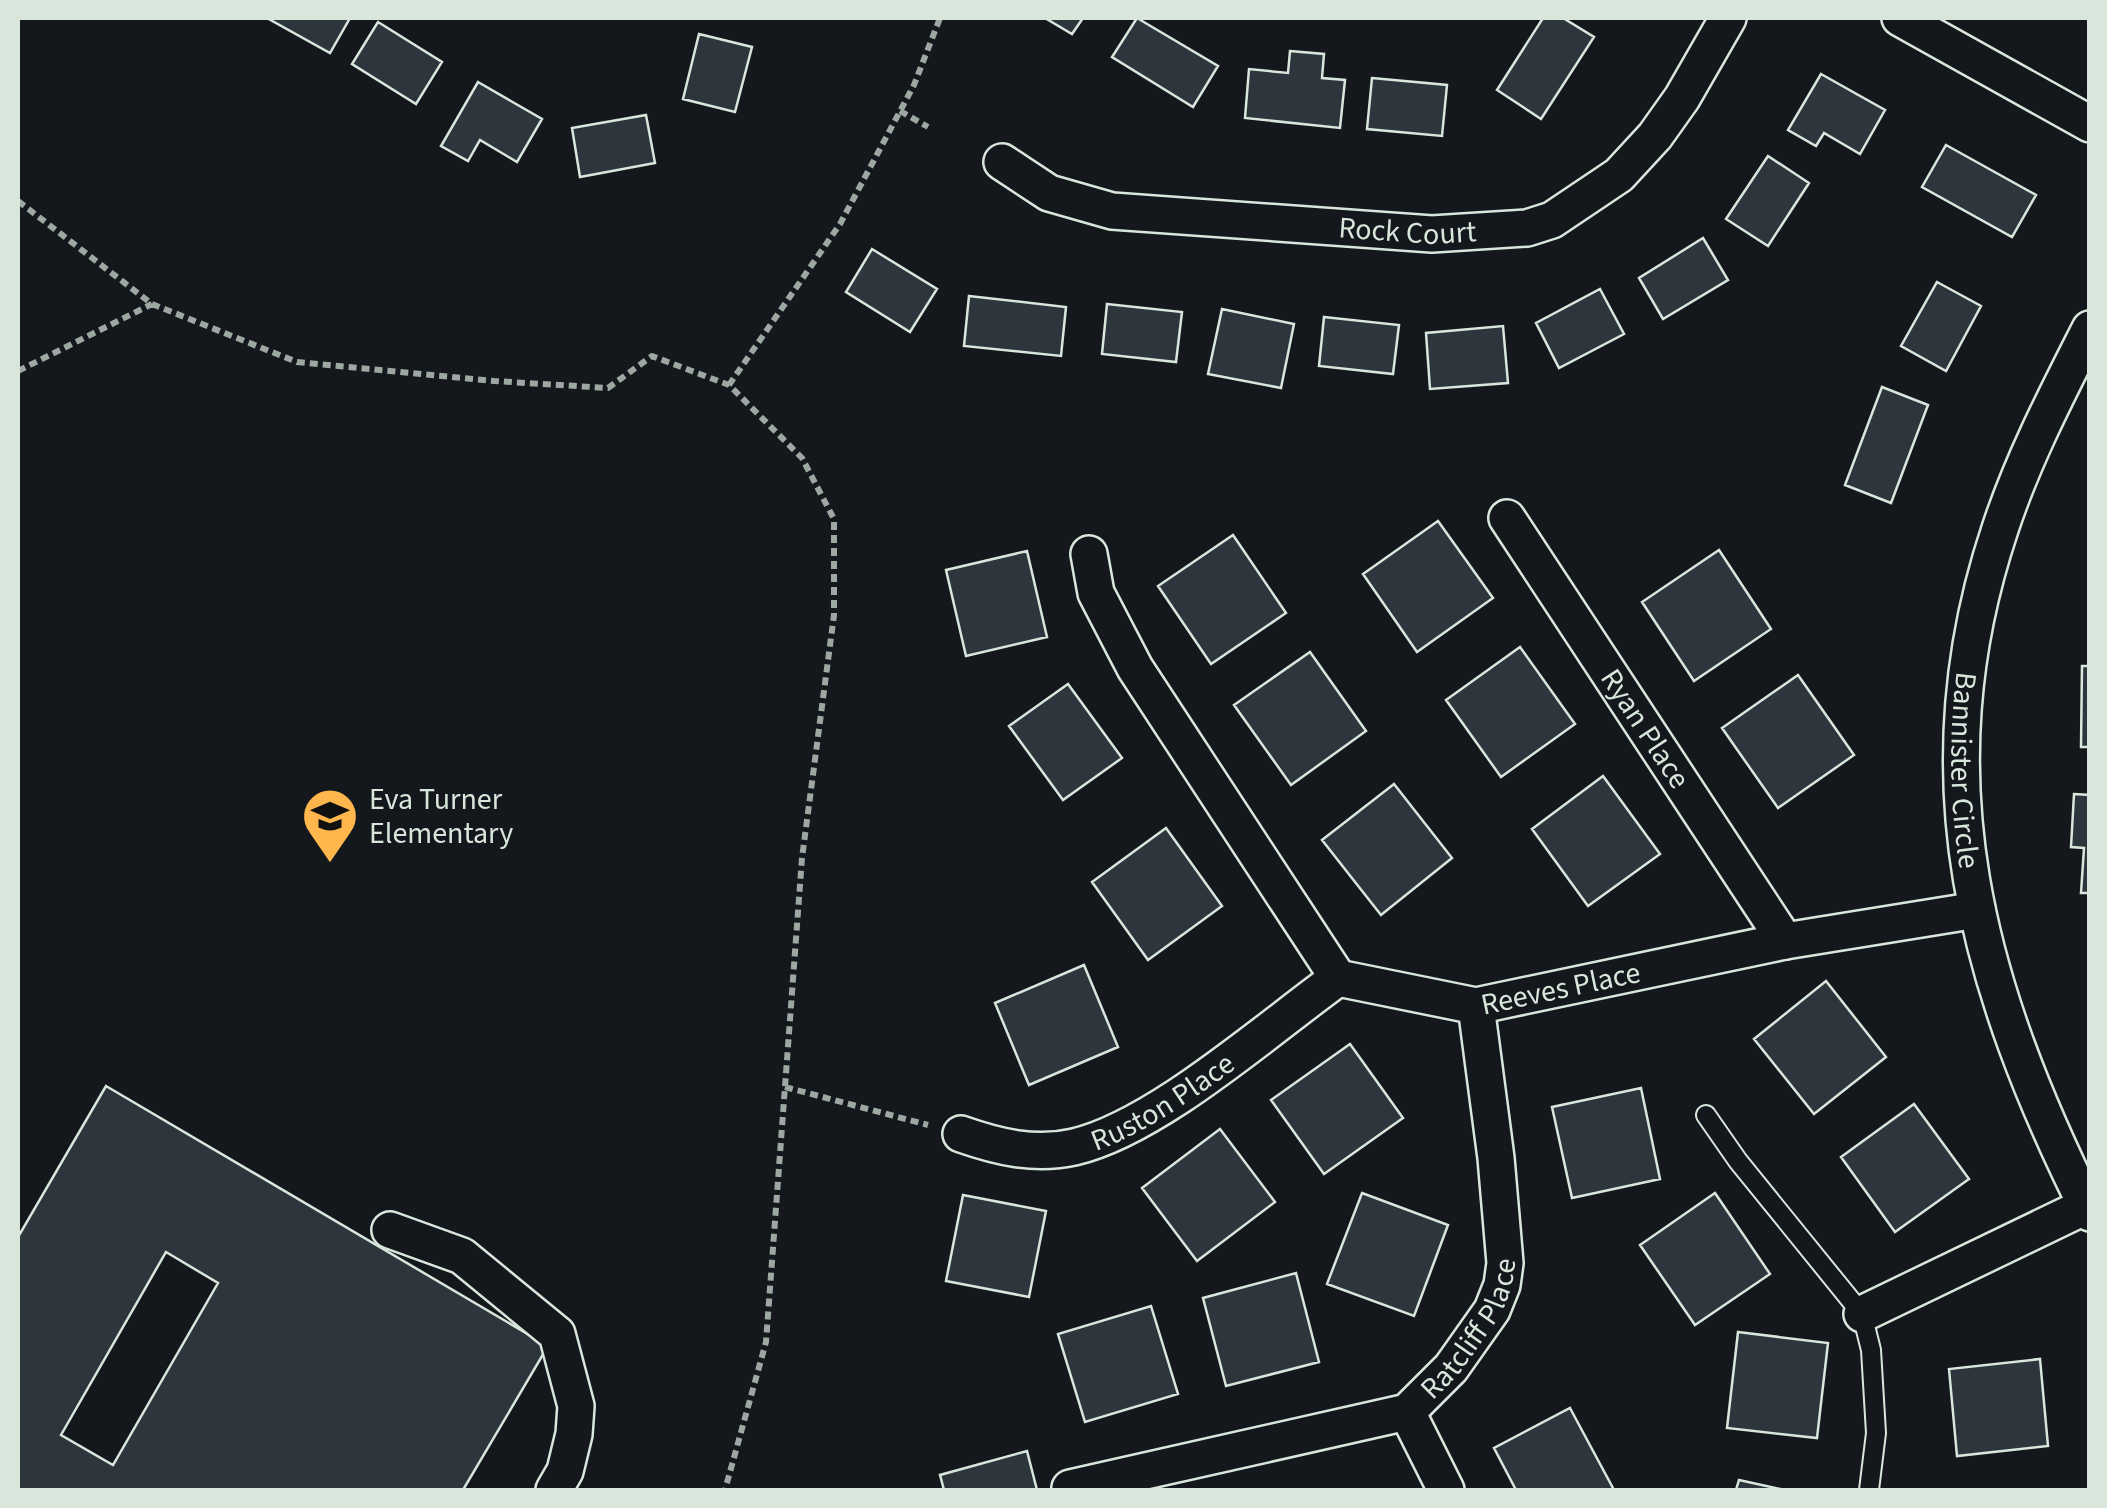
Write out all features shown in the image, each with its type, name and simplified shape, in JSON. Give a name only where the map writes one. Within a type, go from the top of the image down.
[{"type":"street","name":"Rock Court","points":[[1002,162],[1049,193],[1112,211],[1432,234],[1527,228],[1552,220],[1619,175],[1655,136],[1682,98],[1728,18]]},
{"type":"street","points":[[1900,18],[2090,124]]},
{"type":"street","name":"Bannister Circle","points":[[2088,1210],[2012,1032],[1990,970],[1961,812],[1960,733],[1968,651],[2000,530],[2024,465],[2090,328]]},
{"type":"street","name":"Ryan Place","points":[[1507,518],[1785,941]]},
{"type":"street","points":[[1088,554],[1096,593],[1135,668],[1338,978]]},
{"type":"street","name":"Reeves Place","points":[[1338,978],[1476,1006],[1785,941],[1976,910]]},
{"type":"street","name":"Ruston Place","points":[[961,1134],[1021,1150],[1048,1151],[1094,1141],[1186,1090],[1338,978]]},
{"type":"street","name":"Ratcliff Place","points":[[1070,1488],[1407,1412],[1450,1368],[1492,1310],[1502,1285],[1504,1232],[1476,1006]]},
{"type":"street","points":[[1862,1314],[2088,1210]]},
{"type":"street","points":[[390,1230],[462,1256],[557,1334],[576,1406],[565,1471],[554,1490]]},
{"type":"street","points":[[1407,1412],[1446,1490]]},
{"type":"lane","points":[[1706,1115],[1738,1161],[1862,1314],[1872,1350],[1876,1433],[1868,1490]]},
{"type":"path","points":[[730,384],[840,224],[914,85],[940,18]]},
{"type":"path","points":[[900,111],[928,128]]},
{"type":"path","points":[[18,201],[152,304],[298,362],[608,388],[652,356],[730,384],[802,458],[834,519],[834,615],[802,858],[766,1342],[725,1490]]},
{"type":"path","points":[[18,372],[152,304]]},
{"type":"path","points":[[785,1087],[961,1134]]},
{"type":"building","points":[[267,18],[350,18],[330,53]]},
{"type":"building","points":[[1045,18],[1083,18],[1072,34]]},
{"type":"building","points":[[1137,18],[1218,66],[1193,107],[1112,57]]},
{"type":"building","points":[[1543,18],[1563,18],[1594,37],[1541,119],[1497,90]]},
{"type":"building","points":[[378,22],[442,62],[416,104],[352,64]]},
{"type":"building","points":[[699,34],[752,47],[735,112],[683,99]]},
{"type":"building","points":[[1290,51],[1324,54],[1322,78],[1345,80],[1340,128],[1245,118],[1249,69],[1288,73]]},
{"type":"building","points":[[1821,74],[1885,110],[1860,154],[1824,133],[1816,146],[1788,130]]},
{"type":"building","points":[[1372,78],[1447,85],[1442,136],[1367,129]]},
{"type":"building","points":[[478,82],[542,119],[517,162],[480,140],[468,161],[441,146]]},
{"type":"building","points":[[646,115],[655,163],[580,177],[572,128]]},
{"type":"building","points":[[1946,145],[2036,195],[2012,237],[1922,187]]},
{"type":"building","points":[[1768,156],[1809,183],[1768,246],[1726,219]]},
{"type":"building","points":[[1703,238],[1728,280],[1663,319],[1639,278]]},
{"type":"building","points":[[872,249],[937,289],[910,332],[846,292]]},
{"type":"building","points":[[1937,282],[1981,306],[1946,371],[1901,346]]},
{"type":"building","points":[[1600,289],[1624,334],[1559,368],[1536,323]]},
{"type":"building","points":[[969,296],[1066,307],[1061,356],[964,346]]},
{"type":"building","points":[[1107,304],[1182,312],[1176,362],[1102,354]]},
{"type":"building","points":[[1222,309],[1294,324],[1281,388],[1208,374]]},
{"type":"building","points":[[1324,317],[1399,325],[1393,374],[1319,366]]},
{"type":"building","points":[[1503,326],[1508,383],[1430,389],[1426,333]]},
{"type":"building","points":[[1882,387],[1928,405],[1891,503],[1845,485]]},
{"type":"building","points":[[1438,521],[1493,598],[1417,652],[1363,574]]},
{"type":"building","points":[[1233,535],[1286,613],[1211,664],[1158,586]]},
{"type":"building","points":[[1719,550],[1771,629],[1694,681],[1642,602]]},
{"type":"building","points":[[1027,551],[1047,637],[966,656],[946,570]]},
{"type":"building","points":[[1520,647],[1575,724],[1501,777],[1446,700]]},
{"type":"building","points":[[1310,652],[1366,731],[1291,785],[1234,705]]},
{"type":"building","points":[[2082,666],[2090,666],[2090,747],[2081,747]]},
{"type":"building","points":[[1798,675],[1854,755],[1778,808],[1722,728]]},
{"type":"building","points":[[1068,684],[1122,758],[1063,800],[1009,726]]},
{"type":"building","points":[[1603,776],[1660,854],[1588,906],[1532,829]]},
{"type":"building","points":[[1394,784],[1452,858],[1381,915],[1322,840]]},
{"type":"building","points":[[2074,794],[2090,795],[2090,893],[2081,893],[2084,848],[2071,847]]},
{"type":"building","points":[[1166,828],[1222,906],[1148,960],[1092,882]]},
{"type":"building","points":[[1084,965],[1118,1047],[1029,1085],[995,1003]]},
{"type":"building","points":[[1826,981],[1886,1057],[1814,1114],[1754,1039]]},
{"type":"building","points":[[1350,1044],[1403,1118],[1324,1174],[1271,1100]]},
{"type":"building","points":[[106,1086],[548,1346],[463,1490],[18,1490],[18,1237]],"holes":[[[166,1252],[218,1283],[113,1465],[61,1435]]]},
{"type":"building","points":[[1641,1088],[1660,1179],[1572,1198],[1552,1107]]},
{"type":"building","points":[[1914,1104],[1969,1179],[1895,1232],[1841,1157]]},
{"type":"building","points":[[1220,1129],[1275,1202],[1197,1261],[1142,1188]]},
{"type":"building","points":[[1362,1193],[1448,1225],[1414,1316],[1327,1284]]},
{"type":"building","points":[[1715,1193],[1770,1274],[1695,1325],[1640,1245]]},
{"type":"building","points":[[963,1195],[1046,1211],[1029,1297],[946,1281]]},
{"type":"building","points":[[1296,1273],[1319,1362],[1226,1386],[1203,1298]]},
{"type":"building","points":[[1151,1306],[1178,1394],[1085,1422],[1058,1334]]},
{"type":"building","points":[[1738,1332],[1828,1343],[1817,1438],[1727,1428]]},
{"type":"building","points":[[2040,1359],[2048,1446],[1957,1456],[1949,1369]]},
{"type":"building","points":[[1570,1408],[1614,1490],[1516,1490],[1494,1448]]},
{"type":"building","points":[[1027,1451],[1037,1490],[944,1490],[940,1475]]},
{"type":"building","points":[[1739,1480],[1785,1490],[1736,1490]]},
{"type":"place","name":"Eva Turner Elementary","points":[[330,865]]}]
